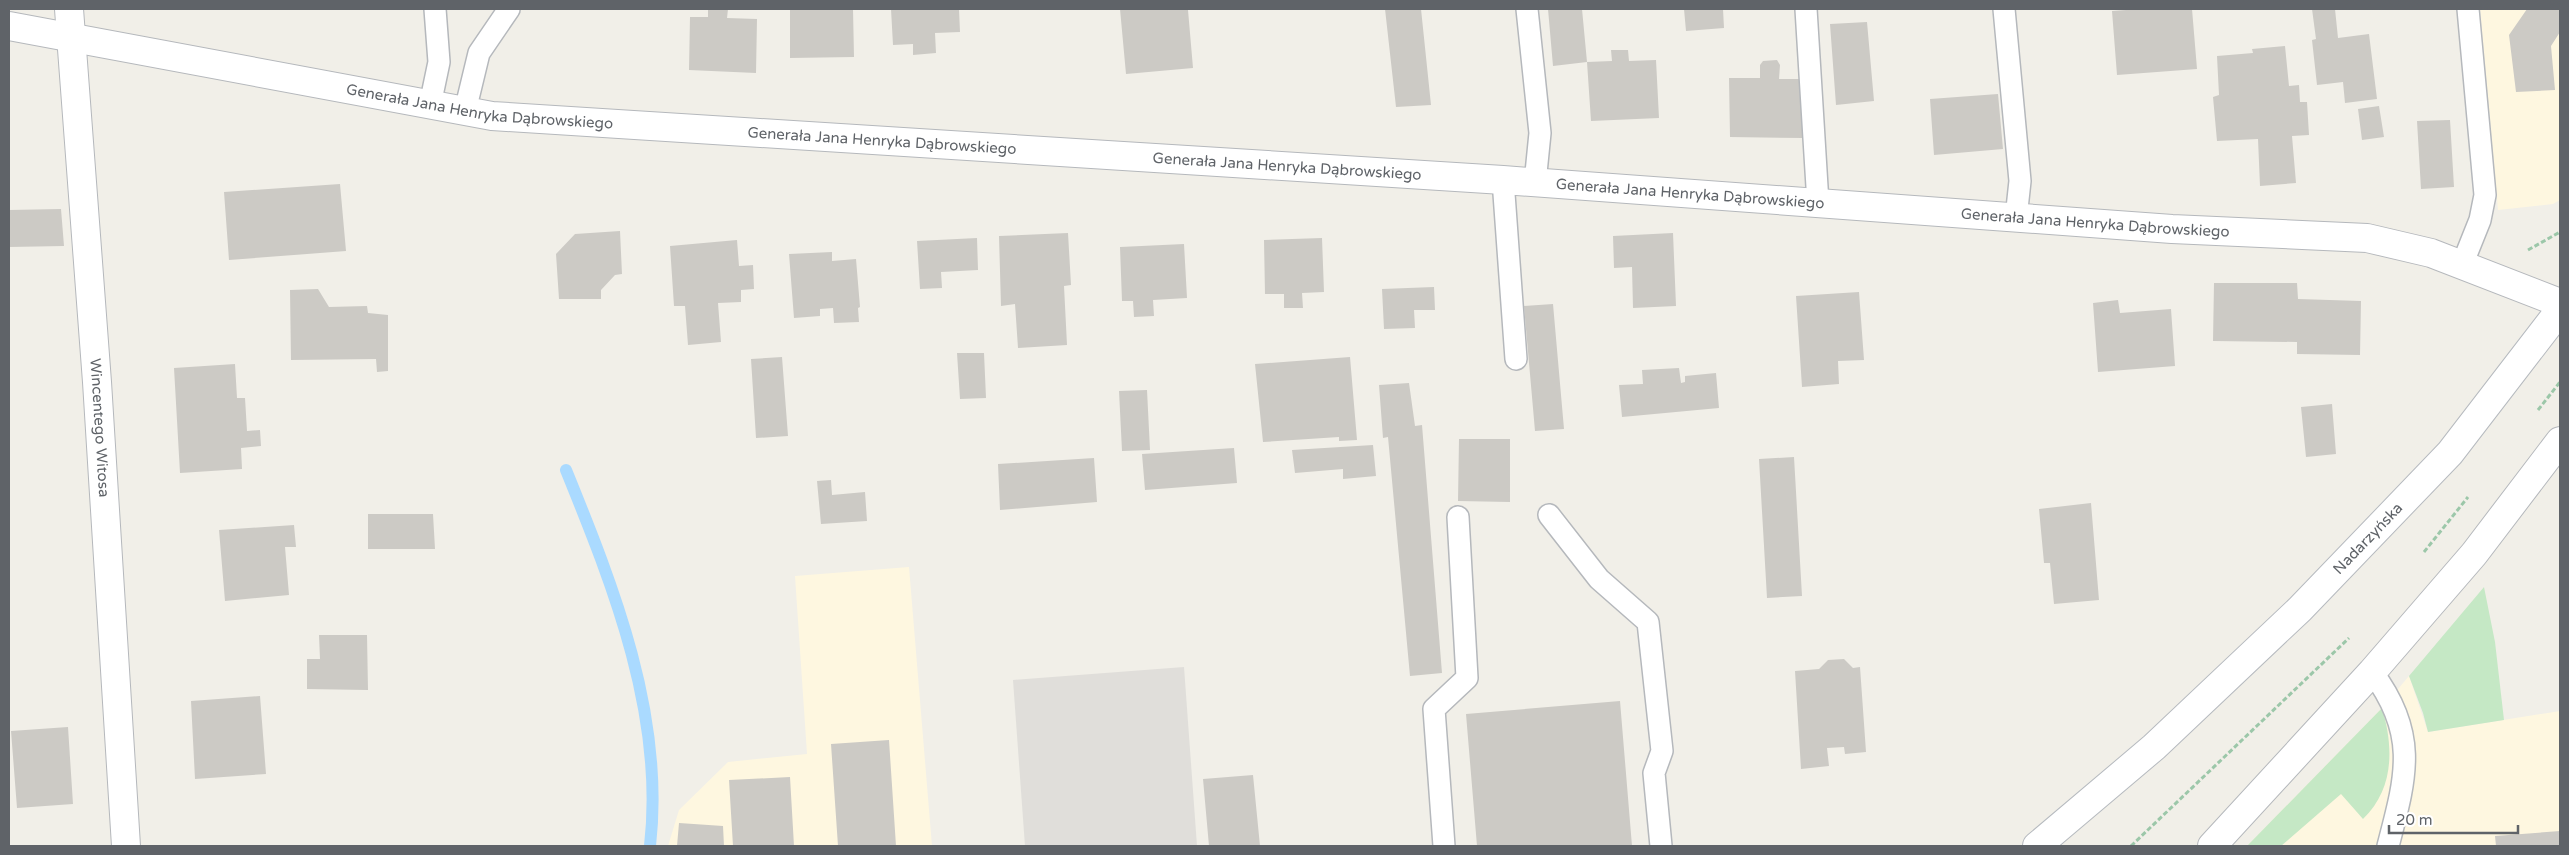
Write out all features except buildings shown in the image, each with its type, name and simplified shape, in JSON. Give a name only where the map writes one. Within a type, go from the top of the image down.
[{"type":"street","name":"Wincentego Witosa","points":[[69,9],[97,382],[126,846]]},
{"type":"street","name":"Generała Jana Henryka Dąbrowskiego","points":[[9,26],[492,116],[1503,180],[2172,229],[2367,238],[2403,245],[2462,265],[2560,303]]},
{"type":"street","name":"Nadarzyńska","points":[[2037,846],[2154,747],[2300,609],[2450,453],[2560,310]]},
{"type":"street","points":[[2212,846],[2372,672],[2474,554],[2560,441]]},
{"type":"lane","points":[[430,105],[439,62],[435,9]]},
{"type":"lane","points":[[465,110],[479,53],[509,9]]},
{"type":"lane","points":[[1527,9],[1540,133],[1535,183]]},
{"type":"lane","points":[[1806,9],[1818,203]]},
{"type":"lane","points":[[2004,9],[2020,181],[2016,218]]},
{"type":"lane","points":[[2462,265],[2480,220],[2485,195],[2468,9]]},
{"type":"lane","points":[[1503,180],[1516,359]]},
{"type":"lane","points":[[1549,515],[1599,579],[1648,622],[1662,751],[1654,772],[1662,846]]},
{"type":"lane","points":[[1444,846],[1434,709],[1467,678],[1458,517]]},
{"type":"lane","points":[[2372,672],[2388,693],[2399,716],[2405,742],[2402,792],[2388,846]]},
{"type":"path","points":[[2527,251],[2560,232]]},
{"type":"path","points":[[2535,413],[2560,382]]},
{"type":"path","points":[[2423,553],[2473,491]]},
{"type":"path","points":[[2131,846],[2283,704],[2354,633]]},
{"type":"shaded area","points":[[2480,9],[2560,9],[2560,200],[2553,204],[2498,210]]},
{"type":"shaded area","points":[[909,567],[932,846],[668,846],[679,810],[728,762],[807,754],[795,576]]},
{"type":"shaded area","points":[[1184,667],[1197,846],[1025,846],[1013,680]]},
{"type":"shaded area","points":[[2409,676],[2428,732],[2560,711],[2560,846],[2247,846],[2382,708]]},
{"type":"green space","points":[[2484,587],[2495,642],[2504,720],[2428,732],[2409,676]]},
{"type":"green space","points":[[2382,708],[2388,738],[2389,767],[2381,795],[2363,819],[2341,794],[2281,846],[2247,846]]},
{"type":"waterway","points":[[566,470],[618,607],[643,701],[650,749],[653,797],[650,846]]}]
